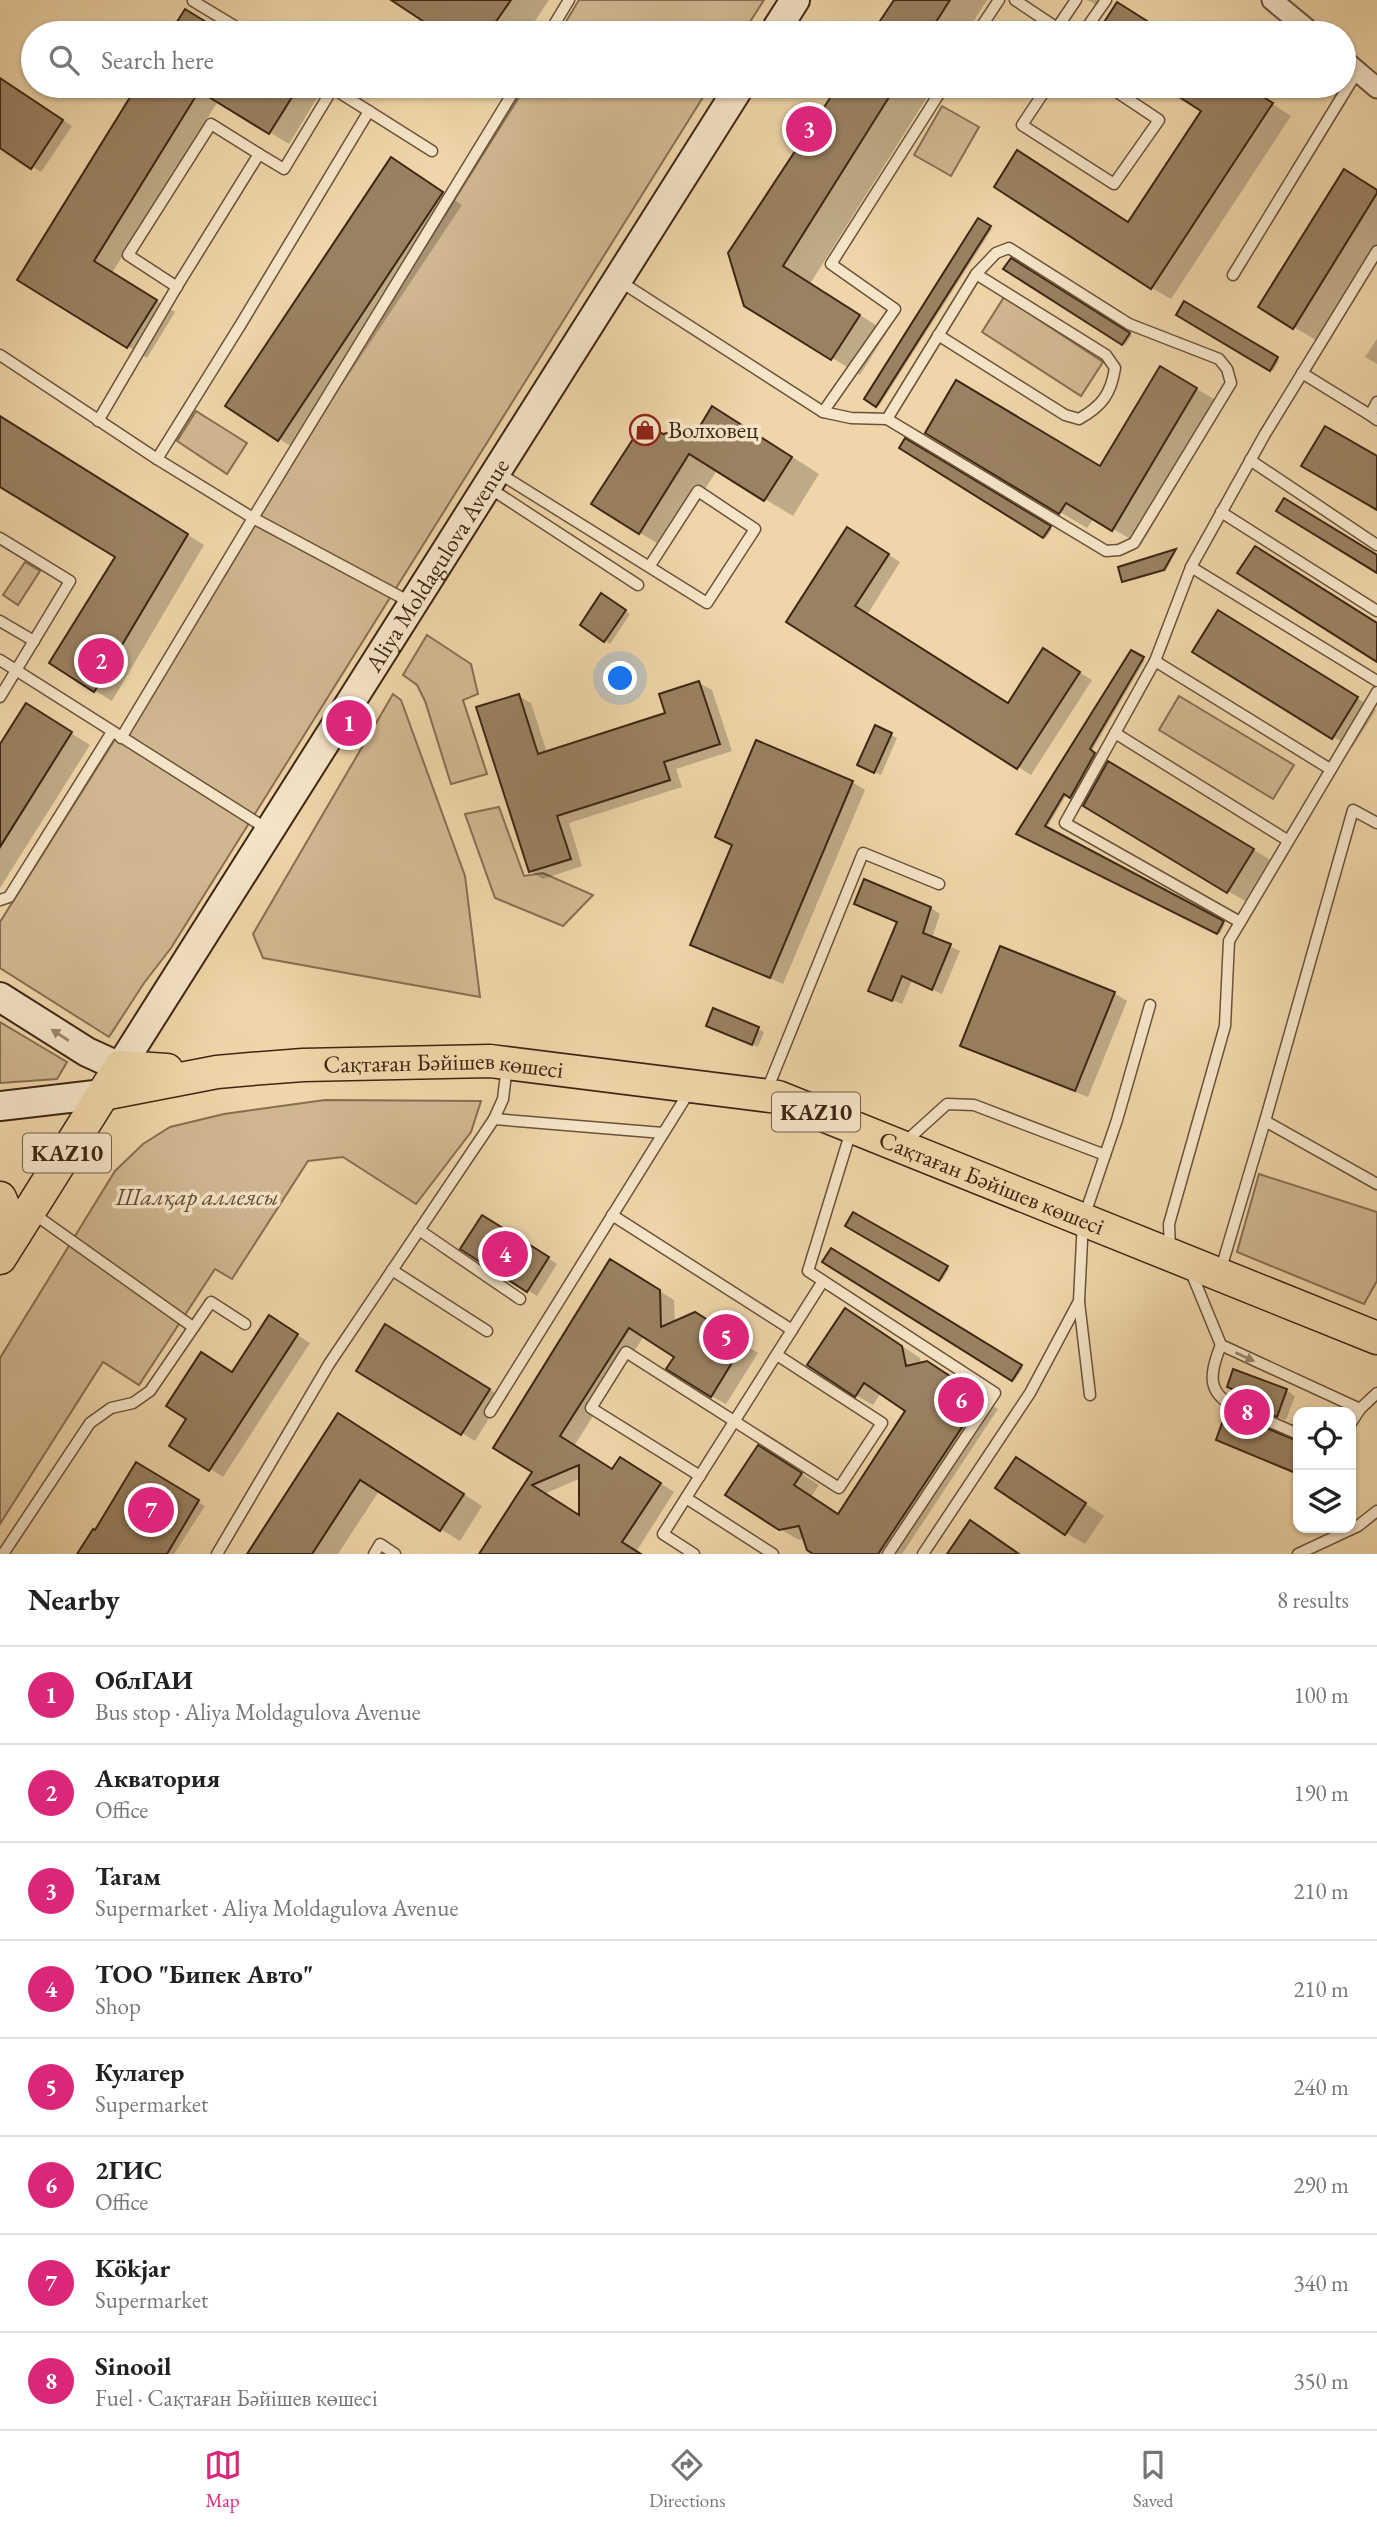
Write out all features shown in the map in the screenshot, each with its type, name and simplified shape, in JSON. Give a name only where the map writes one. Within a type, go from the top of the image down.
[{"type":"main road","points":[[782,21],[795,0]]},
{"type":"main road","name":"Aliya Moldagulova Avenue","points":[[15,1235],[732,98]]},
{"type":"main road","points":[[0,997],[87,1052],[120,1067]]},
{"type":"main road","name":"Сақтаған Бәйішев көшесі","points":[[103,1094],[217,1072],[303,1065],[508,1062],[778,1097],[1372,1333]]},
{"type":"main road","name":"Сақтаған Бәйішев көшесі","points":[[120,1067],[217,1072]]},
{"type":"main road","points":[[0,1107],[103,1094]]},
{"type":"main road","points":[[0,1198],[15,1235]]},
{"type":"street","points":[[1272,0],[1297,21]]},
{"type":"street","points":[[1356,70],[1377,88]]},
{"type":"lane","points":[[556,21],[569,0]]},
{"type":"lane","points":[[985,21],[999,0]]},
{"type":"lane","points":[[1015,0],[1046,21]]},
{"type":"lane","points":[[1062,21],[1076,0]]},
{"type":"lane","points":[[1091,21],[1106,0]]},
{"type":"lane","points":[[193,1],[226,21]]},
{"type":"lane","points":[[177,287],[128,255],[211,124],[284,169],[325,98]]},
{"type":"lane","points":[[348,98],[432,150]]},
{"type":"lane","points":[[0,900],[9,897],[117,735],[510,98]]},
{"type":"lane","points":[[823,412],[895,309],[831,264],[936,98]]},
{"type":"lane","points":[[1040,98],[1022,125],[1114,184],[1159,120],[1126,98]]},
{"type":"lane","points":[[1233,275],[1333,98]]},
{"type":"lane","points":[[157,459],[242,324],[369,111]]},
{"type":"lane","points":[[98,421],[259,154]]},
{"type":"lane","points":[[617,280],[823,412],[851,418],[887,419],[1106,551],[1119,550],[1134,543],[1231,383],[1227,369],[1219,359],[1129,324],[1009,247],[996,253],[976,274],[887,419]]},
{"type":"lane","points":[[1240,922],[1065,823],[1155,661],[1191,567],[1221,512],[1377,251]]},
{"type":"lane","points":[[938,335],[1065,415],[1079,419],[1096,410],[1112,387],[1115,368],[1106,355],[976,274]]},
{"type":"lane","points":[[0,355],[98,421],[253,518],[414,603]]},
{"type":"lane","points":[[1302,373],[1373,417],[1377,402]]},
{"type":"lane","points":[[1250,460],[1377,545]]},
{"type":"lane","points":[[492,479],[649,567],[707,603],[755,528],[698,491],[649,567]]},
{"type":"lane","points":[[492,479],[638,584]]},
{"type":"lane","points":[[1221,512],[1377,611]]},
{"type":"lane","points":[[0,538],[70,581],[0,697]]},
{"type":"lane","points":[[1191,567],[1377,681]]},
{"type":"lane","points":[[0,621],[34,641]]},
{"type":"lane","points":[[0,660],[270,831]]},
{"type":"lane","points":[[1155,661],[1330,769]]},
{"type":"lane","points":[[1360,1409],[1221,1345],[1179,1258],[1169,1224],[1225,1026],[1229,941],[1377,692]]},
{"type":"lane","points":[[1115,733],[1287,841]]},
{"type":"lane","points":[[1219,1274],[1353,810],[1377,823]]},
{"type":"lane","points":[[765,1096],[863,853],[939,884]]},
{"type":"lane","points":[[1090,1395],[1079,1300],[1083,1220],[1150,1005]]},
{"type":"lane","points":[[217,1554],[323,1374],[494,1119],[503,1099],[508,1062]]},
{"type":"lane","points":[[490,1412],[693,1086]]},
{"type":"lane","points":[[901,1146],[947,1104],[974,1105],[1105,1155]]},
{"type":"lane","points":[[494,1119],[663,1133]]},
{"type":"lane","points":[[1265,1121],[1377,1184]]},
{"type":"lane","points":[[852,1127],[808,1271],[995,1393],[888,1554]]},
{"type":"lane","points":[[612,1215],[792,1330]]},
{"type":"lane","points":[[419,1230],[520,1299]]},
{"type":"lane","points":[[15,1235],[193,1327]]},
{"type":"lane","points":[[392,1270],[487,1331]]},
{"type":"lane","points":[[694,1554],[663,1534],[823,1281]]},
{"type":"lane","points":[[923,1554],[1030,1393],[1079,1300]]},
{"type":"lane","points":[[3,1554],[90,1423],[111,1408],[133,1403],[150,1391],[211,1301],[245,1324]]},
{"type":"lane","points":[[1221,1345],[1212,1367],[1213,1388],[1228,1404],[1237,1407]]},
{"type":"lane","points":[[701,1476],[591,1408],[626,1352],[839,1488],[882,1423],[777,1354]]},
{"type":"lane","points":[[1356,1415],[1377,1393]]},
{"type":"lane","points":[[1257,1416],[1293,1432]]},
{"type":"lane","points":[[686,1498],[773,1554]]},
{"type":"lane","points":[[1298,1554],[1358,1526],[1377,1511]]},
{"type":"lane","points":[[374,1554],[380,1544],[396,1554]]},
{"type":"green space","points":[[579,0],[764,0],[751,21],[566,21]]},
{"type":"green space","points":[[518,98],[702,98],[171,948],[144,983],[109,1037],[0,968],[0,922]]},
{"type":"green space","points":[[942,106],[979,127],[951,176],[914,155]]},
{"type":"green space","points":[[1004,297],[1103,362],[1081,396],[982,332]]},
{"type":"green space","points":[[196,411],[247,443],[227,474],[177,441]]},
{"type":"green space","points":[[25,562],[40,571],[18,605],[3,595]]},
{"type":"green space","points":[[427,635],[471,664],[478,694],[463,700],[487,774],[451,784],[425,701],[417,685],[403,675]]},
{"type":"green space","points":[[393,694],[401,700],[465,876],[480,997],[263,958],[253,934]]},
{"type":"green space","points":[[1179,696],[1294,765],[1273,799],[1159,730]]},
{"type":"green space","points":[[499,807],[524,876],[543,873],[593,895],[563,926],[495,898],[465,814]]},
{"type":"green space","points":[[0,1022],[67,1062],[57,1079],[0,1083]]},
{"type":"green space","name":"Шалқар аллеясы","points":[[325,1100],[481,1101],[471,1132],[416,1204],[343,1157],[308,1161],[232,1279],[215,1269],[139,1385],[103,1362],[0,1524],[0,1358],[115,1171],[143,1144],[170,1127],[224,1114]]},
{"type":"green space","points":[[1259,1174],[1377,1212],[1377,1281],[1364,1304],[1237,1252]]},
{"type":"building","points":[[391,0],[511,0],[496,21],[423,21]]},
{"type":"building","points":[[894,0],[950,0],[937,21],[880,21]]},
{"type":"building","points":[[1117,2],[1147,21],[1105,21]]},
{"type":"building","points":[[185,9],[204,21],[178,21]]},
{"type":"building","points":[[0,78],[21,92],[21,98],[30,98],[63,120],[31,169],[0,148]]},
{"type":"building","points":[[130,98],[195,98],[94,261],[157,300],[127,348],[17,280]]},
{"type":"building","points":[[210,98],[292,98],[269,134]]},
{"type":"building","points":[[830,98],[888,98],[783,266],[860,315],[831,360],[744,306],[728,253]]},
{"type":"building","points":[[1181,98],[1265,98],[1273,103],[1151,289],[994,187],[1017,150],[1128,222],[1201,111]]},
{"type":"building","points":[[391,157],[443,192],[278,441],[225,406]]},
{"type":"building","points":[[1344,169],[1377,190],[1377,193],[1293,329],[1258,307]]},
{"type":"building","points":[[978,218],[991,226],[876,407],[864,399]]},
{"type":"building","points":[[1011,258],[1130,333],[1122,345],[1003,269]]},
{"type":"building","points":[[1184,301],[1278,357],[1270,371],[1176,315]]},
{"type":"building","points":[[1160,366],[1197,388],[1112,531],[1066,503],[1059,514],[925,433],[956,380],[1100,466]]},
{"type":"building","points":[[712,406],[792,457],[764,501],[689,454],[639,534],[591,504],[644,422],[663,434],[700,426]]},
{"type":"building","points":[[0,416],[188,534],[94,692],[49,663],[115,557],[0,487]]},
{"type":"building","points":[[1325,426],[1377,456],[1377,510],[1301,466]]},
{"type":"building","points":[[905,438],[1051,526],[1043,538],[899,448]]},
{"type":"building","points":[[1284,498],[1377,555],[1377,573],[1276,511]]},
{"type":"building","points":[[847,527],[889,554],[855,606],[1008,703],[1043,648],[1080,672],[1017,769],[786,622]]},
{"type":"building","points":[[1255,546],[1377,623],[1377,662],[1237,573]]},
{"type":"building","points":[[1176,549],[1164,570],[1122,582],[1118,567]]},
{"type":"building","points":[[601,593],[626,610],[604,642],[580,625]]},
{"type":"building","points":[[1218,610],[1358,697],[1332,739],[1192,652]]},
{"type":"building","points":[[1131,650],[1144,657],[1090,749],[1095,753],[1070,798],[1064,794],[1045,826],[1224,921],[1217,934],[1016,834]]},
{"type":"building","points":[[699,681],[720,744],[664,762],[670,780],[557,816],[571,859],[529,872],[476,707],[519,694],[538,754],[665,713],[659,694]]},
{"type":"building","points":[[26,703],[72,732],[0,847],[0,744]]},
{"type":"building","points":[[875,725],[892,733],[874,773],[857,765]]},
{"type":"building","points":[[756,740],[853,781],[770,978],[690,945],[732,845],[715,837]]},
{"type":"building","points":[[1108,761],[1254,849],[1227,893],[1083,806]]},
{"type":"building","points":[[864,879],[931,907],[923,933],[951,944],[932,990],[902,976],[892,1001],[868,991],[897,922],[854,904]]},
{"type":"building","points":[[1000,946],[1115,992],[1075,1091],[960,1046]]},
{"type":"building","points":[[713,1008],[759,1027],[752,1045],[706,1026]]},
{"type":"building","points":[[853,1212],[948,1266],[939,1281],[845,1226]]},
{"type":"building","points":[[482,1215],[549,1257],[527,1292],[460,1249]]},
{"type":"building","points":[[831,1248],[1022,1365],[1012,1381],[822,1262]]},
{"type":"building","points":[[610,1259],[660,1290],[661,1327],[695,1312],[744,1343],[711,1397],[666,1369],[674,1357],[629,1328],[560,1436],[612,1469],[620,1457],[661,1483],[622,1542],[641,1554],[479,1554],[532,1472],[493,1448]],"holes":[[[579,1465],[579,1515],[532,1485]]]},
{"type":"building","points":[[845,1308],[902,1346],[906,1366],[927,1361],[982,1397],[878,1554],[813,1554],[807,1550],[799,1526],[779,1530],[725,1495],[758,1445],[802,1473],[794,1485],[838,1514],[905,1411],[864,1383],[855,1397],[807,1365]]},
{"type":"building","points":[[269,1315],[298,1334],[209,1471],[169,1446],[186,1419],[166,1406],[201,1352],[232,1372]]},
{"type":"building","points":[[385,1324],[490,1389],[461,1435],[356,1371]]},
{"type":"building","points":[[1233,1369],[1287,1389],[1277,1417],[1257,1409],[1252,1410],[1250,1417],[1254,1423],[1293,1439],[1293,1472],[1216,1440],[1222,1423],[1230,1426],[1235,1414],[1244,1410],[1244,1404],[1240,1400],[1242,1393],[1227,1387]]},
{"type":"building","points":[[338,1413],[464,1494],[440,1531],[360,1480],[312,1554],[247,1554]]},
{"type":"building","points":[[1016,1457],[1086,1503],[1065,1535],[995,1488]]},
{"type":"building","points":[[136,1462],[199,1500],[167,1554],[77,1554],[93,1529],[95,1530]]},
{"type":"building","points":[[970,1520],[1019,1554],[947,1554]]},
{"type":"place","name":"Тагам","points":[[809,129]]},
{"type":"place","name":"Волховец","points":[[645,430]]},
{"type":"place","name":"Акватория","points":[[101,661]]},
{"type":"place","name":"ОблГАИ","points":[[349,723]]},
{"type":"place","name":"ТОО \"Бипек Авто\"","points":[[505,1254]]},
{"type":"place","name":"Кулагер","points":[[726,1337]]},
{"type":"place","name":"2ГИС","points":[[961,1400]]},
{"type":"place","name":"Sinooil","points":[[1247,1412]]},
{"type":"place","name":"Kökjar","points":[[151,1510]]}]
